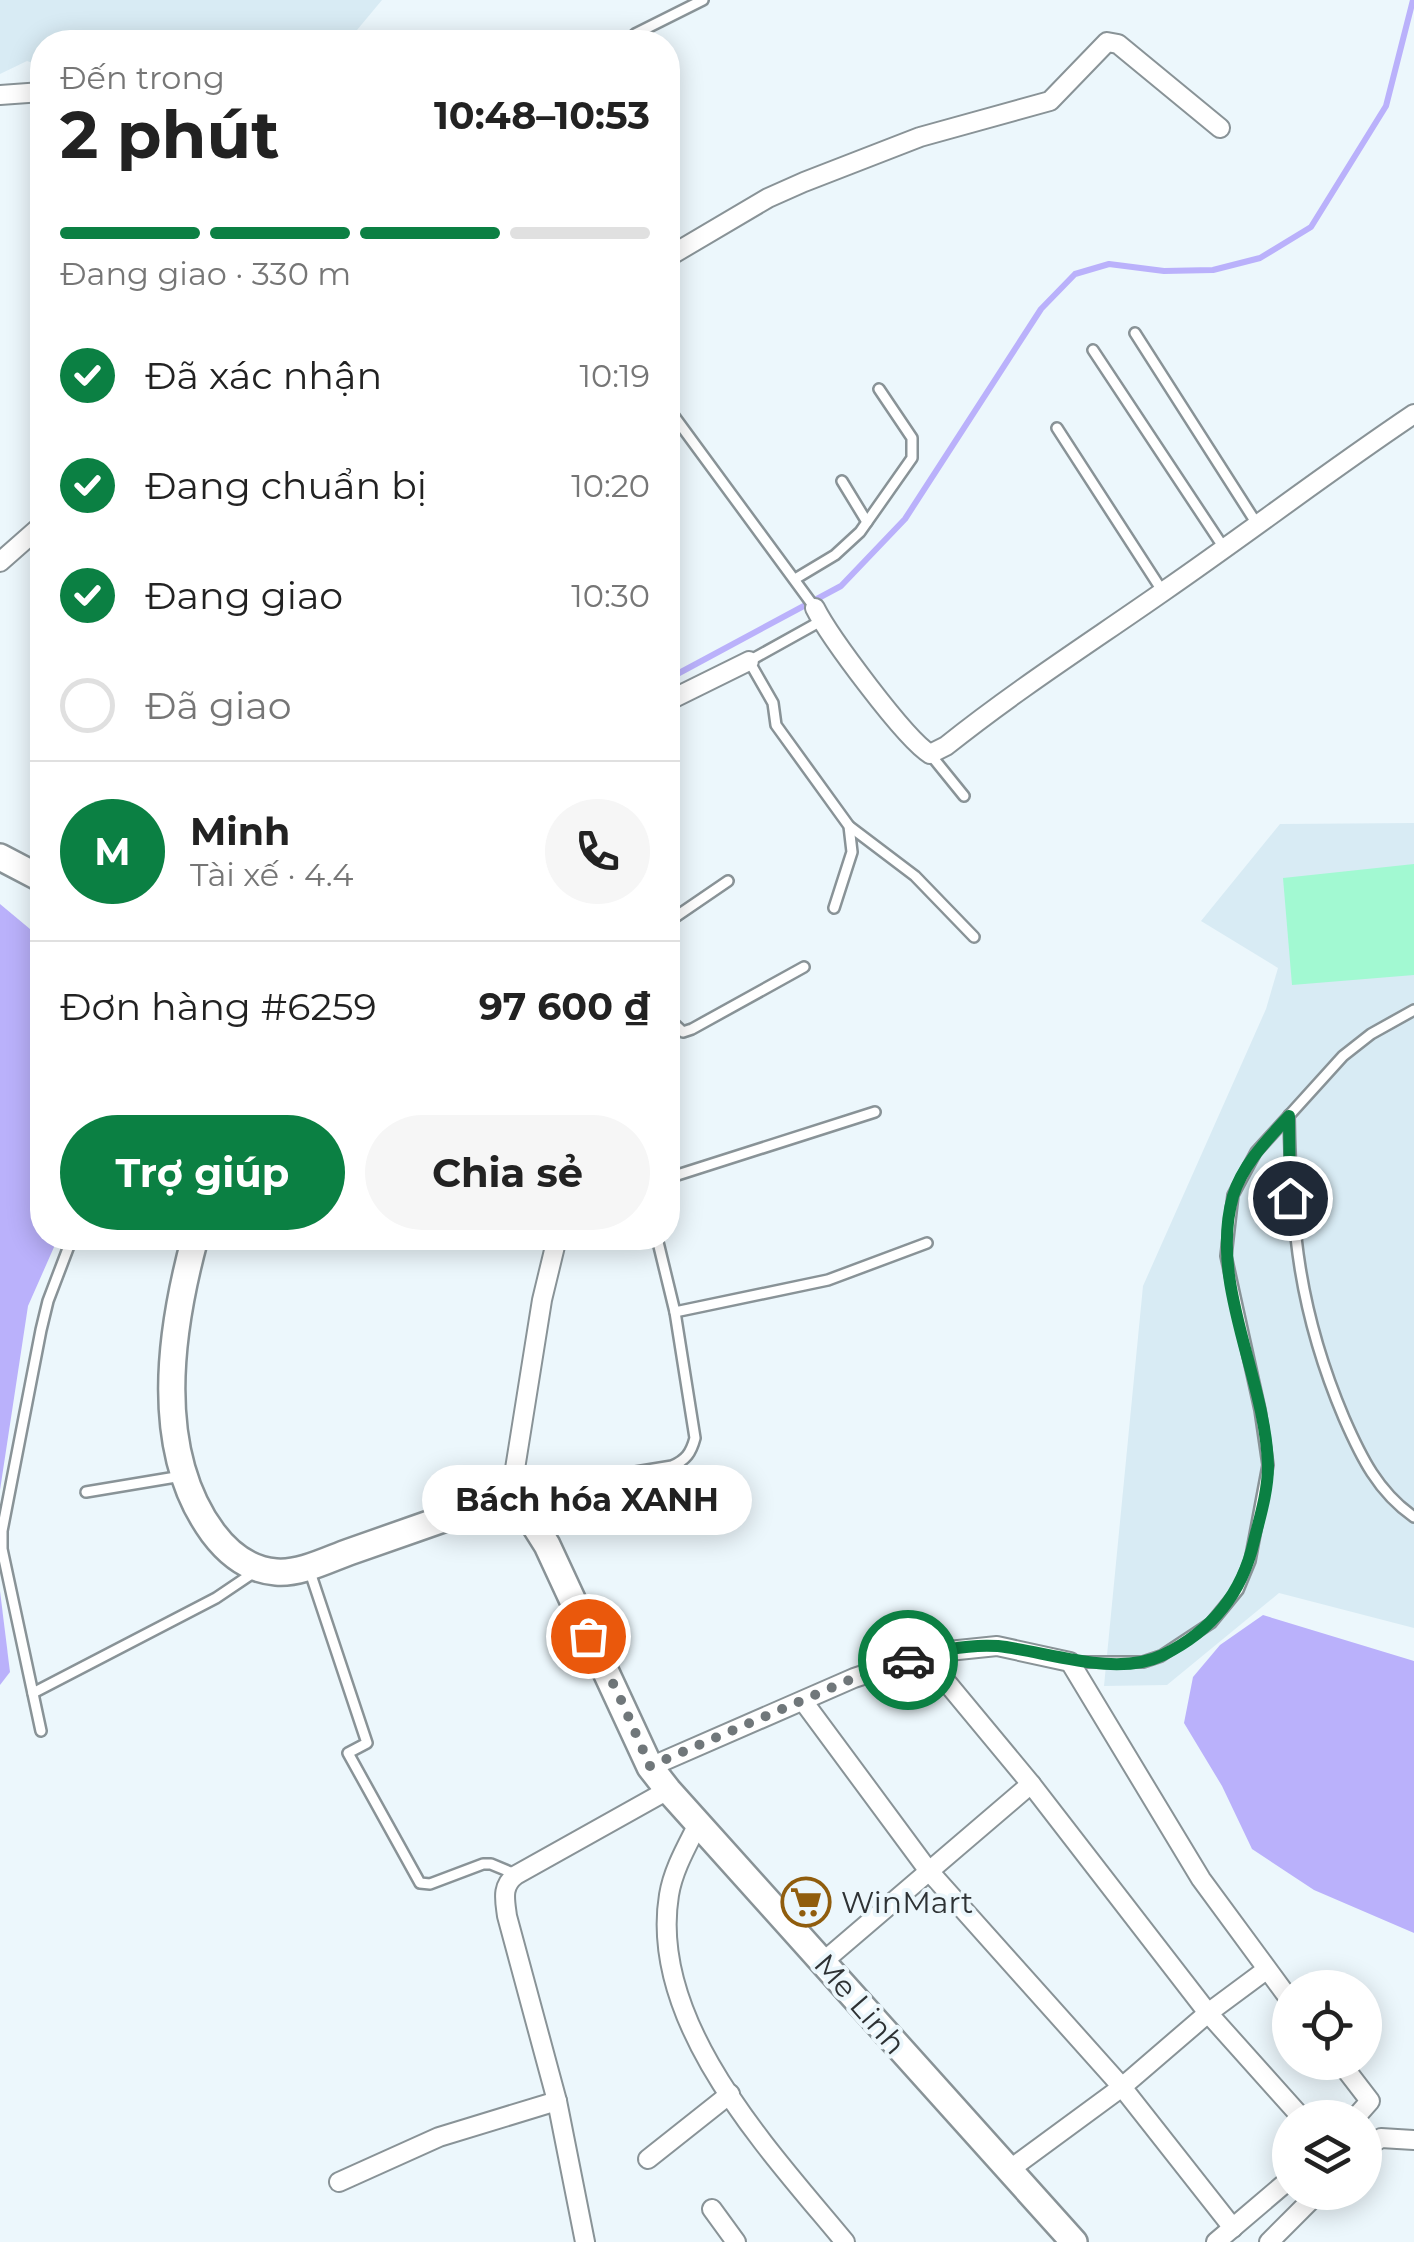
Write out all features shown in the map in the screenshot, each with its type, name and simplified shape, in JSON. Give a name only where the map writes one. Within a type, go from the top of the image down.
[{"type":"street","points":[[680,250],[804,182],[920,137],[1050,101],[1108,42],[1118,44],[1220,128]]},
{"type":"street","points":[[0,96],[30,93]]},
{"type":"street","points":[[818,614],[877,695],[930,754],[1414,414]]},
{"type":"street","points":[[0,562],[30,536]]},
{"type":"street","points":[[680,696],[749,661]]},
{"type":"street","points":[[0,857],[30,873]]},
{"type":"street","points":[[192,1250],[175,1329],[171,1384],[185,1476],[203,1518],[223,1546],[240,1560],[277,1573],[308,1567],[486,1504],[510,1500],[542,1300],[554,1250]]},
{"type":"street","name":"Me Linh","points":[[510,1500],[530,1518],[547,1545],[650,1766],[668,1790],[1074,2242]]},
{"type":"street","points":[[650,1766],[854,1678],[924,1655],[996,1646],[1070,1662],[1201,1880],[1272,1978]]},
{"type":"street","points":[[924,1655],[1031,1784],[1208,2012],[1286,2100]]},
{"type":"street","points":[[803,1701],[928,1870],[1122,2087],[1232,2228]]},
{"type":"street","points":[[824,1961],[1031,1784]]},
{"type":"street","points":[[584,2242],[557,2100],[507,1916],[505,1888],[516,1875],[668,1790]]},
{"type":"street","points":[[698,1824],[669,1893],[668,1960],[685,2019],[730,2094],[844,2242]]},
{"type":"street","points":[[1009,2170],[1122,2087],[1208,2012],[1266,1970]]},
{"type":"street","points":[[1354,2080],[1369,2100]]},
{"type":"street","points":[[648,2160],[730,2094]]},
{"type":"street","points":[[339,2182],[439,2138],[557,2100]]},
{"type":"street","points":[[1382,2138],[1414,2140]]},
{"type":"street","points":[[1216,2242],[1272,2194]]},
{"type":"street","points":[[712,2209],[736,2242]]},
{"type":"street","points":[[1269,2242],[1301,2210]]},
{"type":"lane","points":[[643,30],[704,0]]},
{"type":"lane","points":[[1135,332],[1257,524]]},
{"type":"lane","points":[[1093,350],[1224,548]]},
{"type":"lane","points":[[798,583],[835,555],[867,522],[896,485],[914,448],[912,438],[880,389]]},
{"type":"lane","points":[[680,424],[818,614],[749,661],[773,703],[776,725],[849,826],[915,876],[974,938]]},
{"type":"lane","points":[[1057,428],[1163,592]]},
{"type":"lane","points":[[842,482],[867,522]]},
{"type":"lane","points":[[930,754],[964,796]]},
{"type":"lane","points":[[834,908],[852,852],[849,826]]},
{"type":"lane","points":[[680,914],[728,881]]},
{"type":"lane","points":[[680,1031],[692,1029],[804,968]]},
{"type":"lane","points":[[1070,1662],[1144,1662],[1161,1656],[1191,1638],[1223,1611],[1244,1576],[1267,1485],[1268,1464],[1226,1256],[1233,1196],[1244,1171],[1343,1056],[1371,1034],[1414,1010]]},
{"type":"lane","points":[[680,1174],[876,1112]]},
{"type":"lane","points":[[1289,1116],[1292,1223],[1305,1307],[1316,1346],[1361,1457],[1388,1496],[1414,1517]]},
{"type":"lane","points":[[675,1312],[828,1280],[927,1243]]},
{"type":"lane","points":[[41,1730],[2,1549],[2,1530],[41,1330],[67,1250]]},
{"type":"lane","points":[[510,1500],[550,1486],[683,1461],[692,1451],[695,1438],[675,1312],[660,1250]]},
{"type":"lane","points":[[86,1492],[185,1476]]},
{"type":"lane","points":[[308,1567],[367,1743],[348,1753],[420,1883],[430,1884],[483,1864],[516,1875]]},
{"type":"lane","points":[[33,1693],[216,1598],[260,1568]]},
{"type":"shaded area","points":[[0,0],[382,0],[357,30],[30,30],[30,62],[0,74]]},
{"type":"shaded area","points":[[1414,823],[1414,1628],[1279,1593],[1167,1685],[1104,1686],[1143,1286],[1266,1009],[1278,968],[1201,921],[1280,824]]},
{"type":"shaded area","points":[[0,904],[30,929],[30,1250],[53,1250],[28,1306],[0,1490]]},
{"type":"shaded area","points":[[0,1591],[10,1672],[0,1685]]},
{"type":"shaded area","points":[[1263,1615],[1414,1661],[1414,1933],[1314,1890],[1252,1849],[1222,1786],[1184,1723],[1193,1677],[1220,1645]]},
{"type":"green space","points":[[1414,864],[1414,975],[1292,985],[1283,878]]},
{"type":"waterway","points":[[680,673],[841,586],[905,519],[1041,309],[1075,274],[1109,264],[1164,271],[1213,270],[1260,258],[1311,227],[1386,106],[1413,0]]},
{"type":"way so far","points":[[588,1636],[650,1766],[854,1678],[908,1660]]},
{"type":"place","name":"Bách hóa XANH","points":[[588,1636]]},
{"type":"place","name":"WinMart","points":[[806,1902]]},
{"type":"route","points":[[908,1660],[960,1648],[996,1646],[1070,1662],[1144,1662],[1191,1638],[1223,1611],[1238,1590],[1250,1561],[1268,1464],[1226,1256],[1228,1227],[1233,1196],[1244,1171],[1289,1116],[1290,1198]]}]
